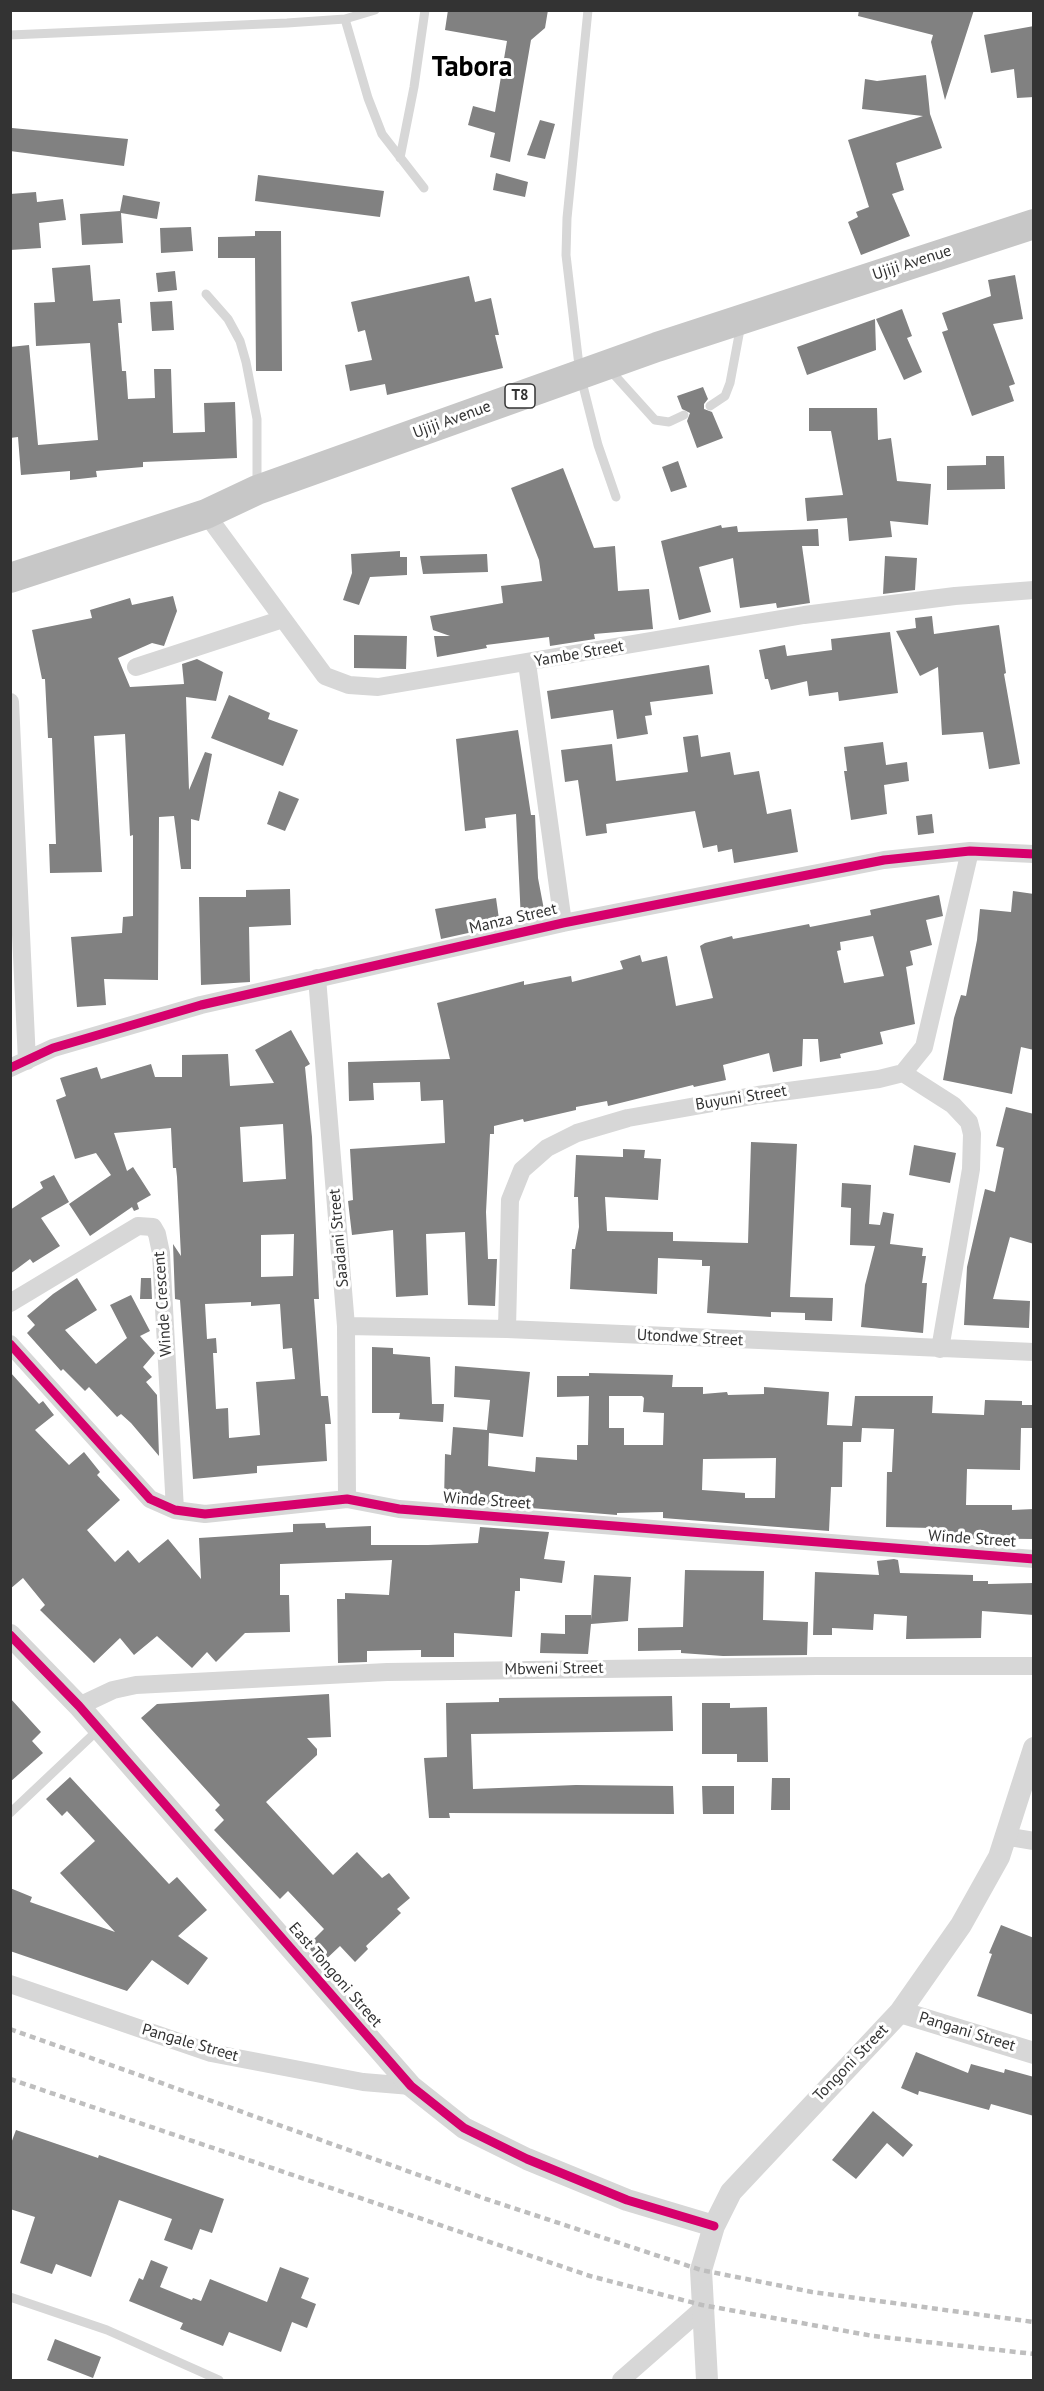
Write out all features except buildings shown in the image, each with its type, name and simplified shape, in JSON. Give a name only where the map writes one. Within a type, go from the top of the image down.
[{"type":"highway","name":"Ujiji Avenue","points":[[10,578],[206,513],[257,490],[592,370],[1034,224]]},
{"type":"street","name":"Yambe Street","points":[[206,513],[325,676],[349,685],[378,687],[804,615],[955,596],[1034,590]]},
{"type":"street","points":[[136,667],[283,619]]},
{"type":"street","points":[[526,663],[563,923]]},
{"type":"street","points":[[10,702],[13,815],[27,1061]]},
{"type":"street","points":[[940,1349],[972,1169],[972,1134],[969,1122],[953,1106],[903,1072],[924,1047],[970,851]]},
{"type":"street","name":"Manza Street","points":[[10,1068],[53,1048],[201,1005],[563,923],[884,860],[970,851],[1034,854]]},
{"type":"street","name":"Saadani Street","points":[[317,978],[346,1326],[347,1499]]},
{"type":"street","name":"Buyuni Street","points":[[507,1329],[510,1200],[522,1170],[547,1148],[577,1133],[628,1118],[758,1095],[879,1079],[903,1072]]},
{"type":"street","name":"Winde Crescent","points":[[10,1303],[138,1226],[153,1227],[161,1253],[175,1510]]},
{"type":"street","name":"Utondwe Street","points":[[346,1326],[507,1329],[1034,1352]]},
{"type":"street","name":"Winde Street","points":[[10,1344],[150,1499],[175,1510],[214,1514],[347,1499],[399,1509],[1034,1558]]},
{"type":"street","name":"East Tongoni Street","points":[[10,1635],[79,1706],[411,2086],[464,2128],[527,2159],[627,2200],[714,2226]]},
{"type":"street","name":"Mbweni Street","points":[[79,1706],[113,1690],[136,1685],[387,1672],[817,1666],[1034,1666]]},
{"type":"street","name":"Tongoni Street","points":[[707,2380],[701,2270],[714,2226],[731,2192],[900,2012],[961,1925],[999,1857],[1034,1748]]},
{"type":"street","points":[[1004,1836],[1034,1841]]},
{"type":"street","name":"Pangale Street","points":[[10,1984],[211,2053],[363,2082],[411,2086]]},
{"type":"street","name":"Pangani Street","points":[[900,2012],[1034,2053]]},
{"type":"street","points":[[621,2380],[702,2309]]},
{"type":"lane","points":[[10,35],[345,20],[375,10]]},
{"type":"lane","points":[[400,158],[414,87],[425,10]]},
{"type":"lane","points":[[588,10],[566,246],[592,370],[598,445],[616,497]]},
{"type":"lane","points":[[345,20],[379,125],[400,158],[424,188]]},
{"type":"lane","points":[[206,294],[228,319],[240,341],[246,362],[257,419],[257,490]]},
{"type":"lane","points":[[710,406],[725,396],[730,383],[742,319]]},
{"type":"lane","points":[[592,370],[655,420],[669,422],[684,415]]},
{"type":"lane","points":[[10,1813],[99,1729]]},
{"type":"lane","points":[[10,2297],[107,2330],[219,2380]]},
{"type":"railway","points":[[10,2029],[486,2199],[701,2270],[812,2292],[1034,2322]]},
{"type":"railway","points":[[10,2079],[590,2276],[702,2305],[873,2336],[1034,2354]]},
{"type":"cycle path","points":[[10,1068],[53,1048],[201,1005],[563,923],[884,860],[970,851],[1034,854]]},
{"type":"cycle path","points":[[10,1344],[150,1499],[175,1510],[205,1514],[347,1499],[399,1509],[1034,1559]]},
{"type":"cycle path","points":[[10,1635],[79,1706],[411,2086],[464,2128],[527,2159],[627,2200],[714,2226]]},
{"type":"district","name":"Tabora","points":[[472,68]]}]
